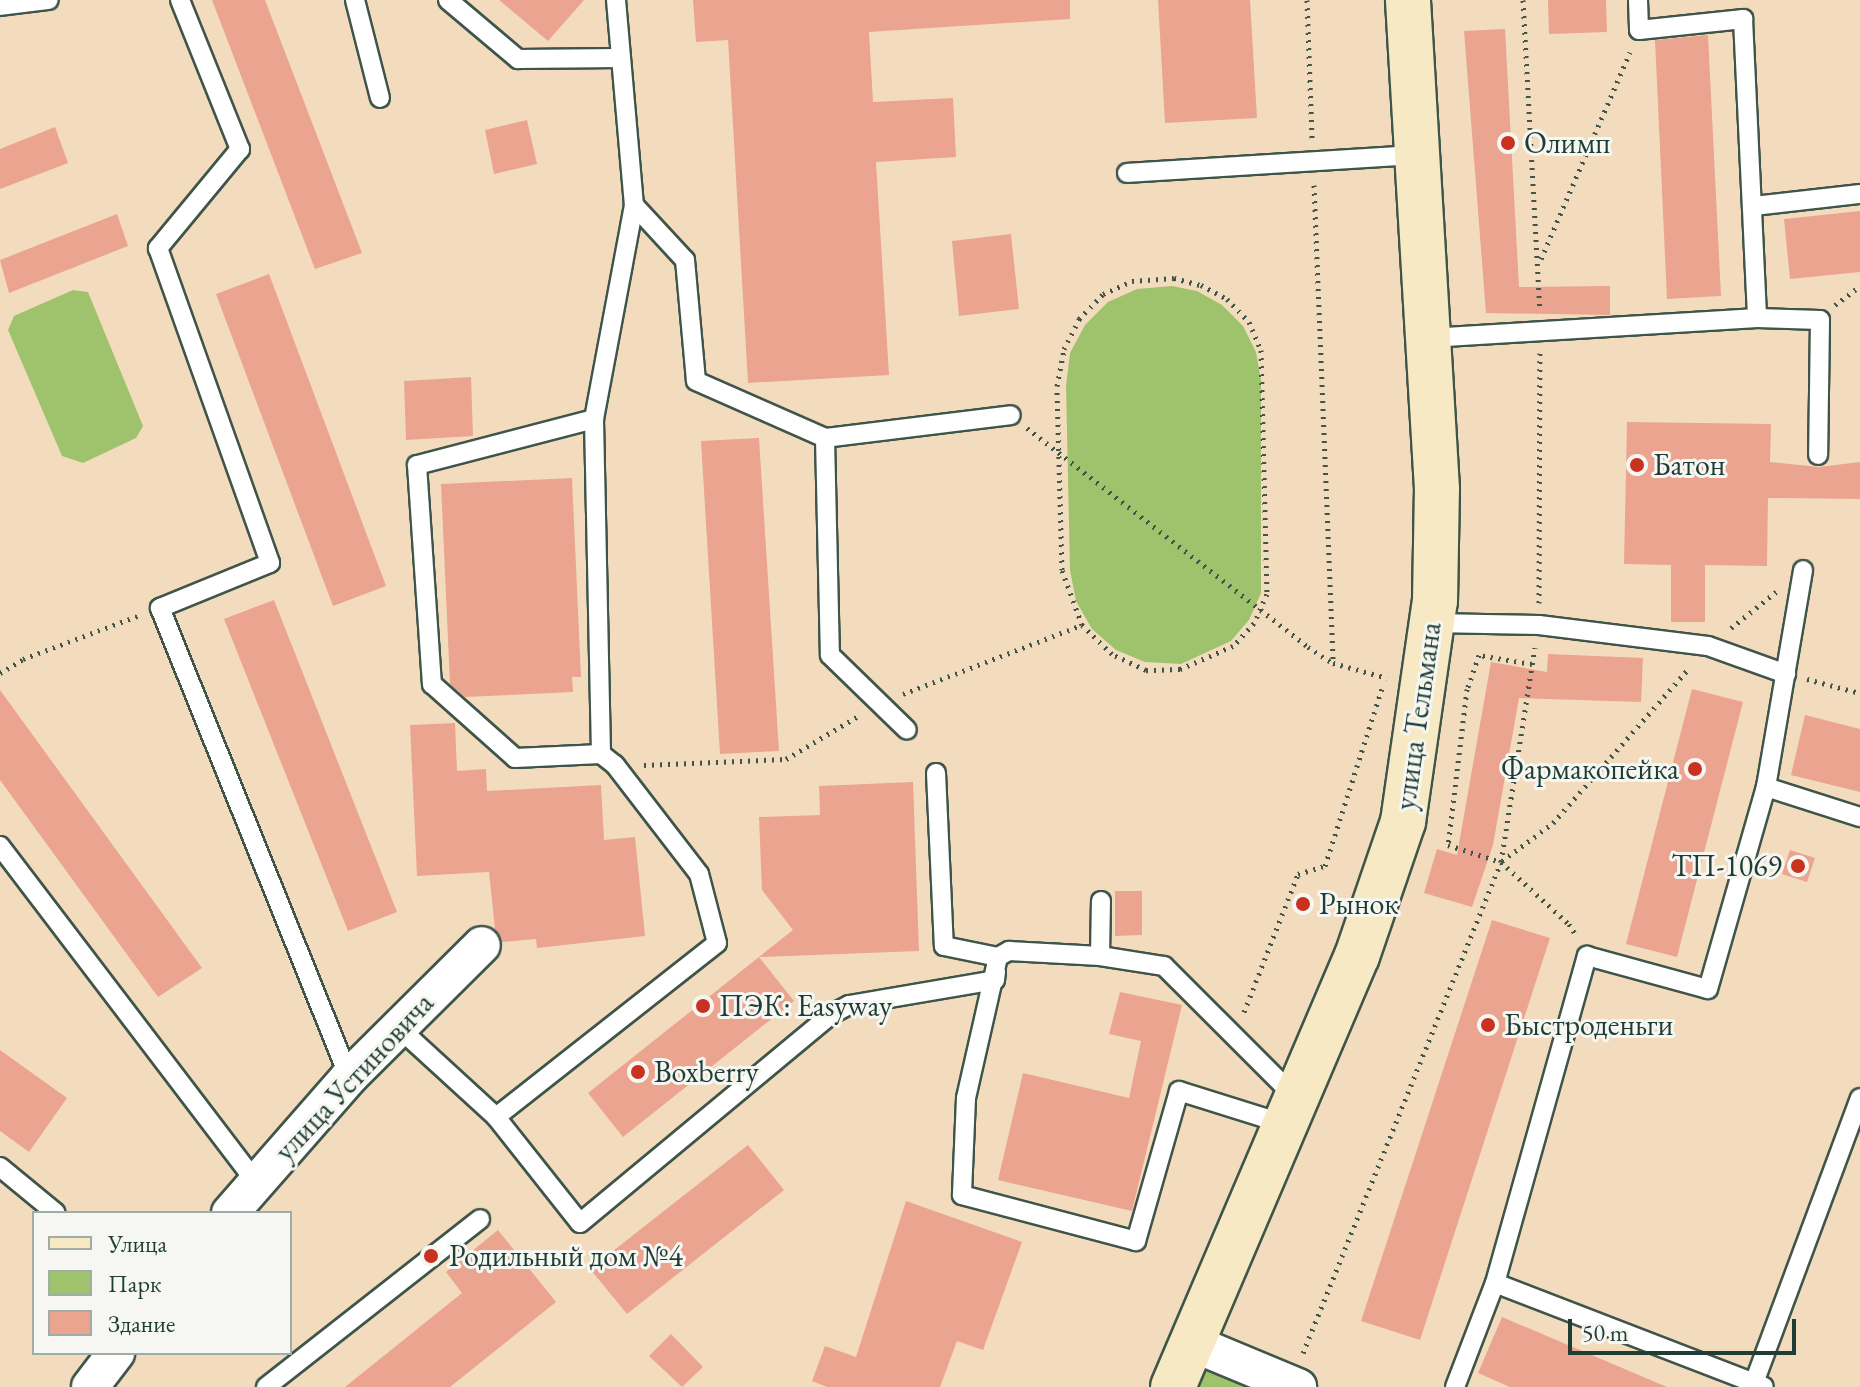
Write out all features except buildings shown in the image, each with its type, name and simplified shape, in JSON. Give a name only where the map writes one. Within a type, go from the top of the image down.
[{"type":"main road","name":"улица Тельмана","points":[[1173,1387],[1357,956],[1403,822],[1432,623],[1437,489],[1408,0]]},
{"type":"street","name":"улица Устиновича","points":[[232,1211],[349,1077],[482,945]]},
{"type":"street","points":[[1192,1343],[1294,1386]]},
{"type":"street","points":[[90,1387],[114,1355]]},
{"type":"lane","points":[[0,6],[49,0]]},
{"type":"lane","points":[[180,0],[240,149],[158,248],[270,563],[160,608],[349,1077]]},
{"type":"lane","points":[[355,0],[380,98]]},
{"type":"lane","points":[[448,0],[518,59],[621,58]]},
{"type":"lane","points":[[496,1117],[717,943],[699,874],[608,759],[594,419],[634,205],[616,0]]},
{"type":"lane","points":[[1638,0],[1639,30],[1743,19],[1757,318]]},
{"type":"lane","points":[[1127,173],[1313,164],[1417,155]]},
{"type":"lane","points":[[1754,206],[1860,194]]},
{"type":"lane","points":[[634,205],[685,260],[696,381],[825,438],[1011,415]]},
{"type":"lane","points":[[1429,338],[1540,328],[1757,318],[1820,320],[1818,455]]},
{"type":"lane","points":[[594,419],[417,465],[432,684],[515,758],[608,759]]},
{"type":"lane","points":[[825,438],[830,655],[907,730]]},
{"type":"lane","points":[[1455,1387],[1495,1283],[1587,956],[1708,989],[1766,787],[1803,570]]},
{"type":"lane","points":[[1432,623],[1539,625],[1708,646],[1786,674]]},
{"type":"lane","points":[[936,773],[944,946],[998,957],[1009,951],[1100,956],[1164,966],[1235,1036],[1289,1110]]},
{"type":"lane","points":[[1766,787],[1860,817]]},
{"type":"lane","points":[[0,846],[256,1182]]},
{"type":"lane","points":[[1100,956],[1101,901]]},
{"type":"lane","points":[[998,957],[966,1098],[962,1195],[1136,1241],[1179,1091],[1289,1110]]},
{"type":"lane","points":[[399,1028],[496,1117],[580,1223],[832,1014],[849,1005],[995,980]]},
{"type":"lane","points":[[1495,1283],[1759,1385],[1860,1098]]},
{"type":"lane","points":[[0,1167],[54,1211]]},
{"type":"lane","points":[[266,1387],[480,1219]]},
{"type":"path","points":[[1307,0],[1333,663]]},
{"type":"path","points":[[1294,1386],[1501,862],[1539,625],[1539,264],[1523,0]]},
{"type":"path","points":[[1539,264],[1639,30]]},
{"type":"path","points":[[1174,278],[1227,299],[1249,322],[1265,378],[1269,566],[1259,613],[1233,646],[1180,669],[1146,670],[1112,654],[1082,625],[1062,570],[1061,456],[1057,386],[1064,349],[1079,319],[1103,294],[1132,281],[1174,278]]},
{"type":"path","points":[[1011,415],[1259,613],[1333,663],[1393,680]]},
{"type":"path","points":[[1501,862],[1553,823],[1708,646],[1803,570]]},
{"type":"path","points":[[0,673],[23,659],[160,608]]},
{"type":"path","points":[[608,759],[786,759],[880,703],[1082,625]]},
{"type":"path","points":[[1532,664],[1479,655],[1467,689],[1448,845],[1501,862],[1569,924],[1587,956]]},
{"type":"path","points":[[1786,674],[1860,693]]},
{"type":"path","points":[[1235,1036],[1298,874],[1325,866],[1385,678]]},
{"type":"green space","points":[[1172,286],[1197,291],[1222,305],[1243,326],[1256,352],[1261,380],[1261,593],[1249,620],[1231,641],[1181,664],[1145,662],[1116,650],[1092,629],[1076,601],[1070,570],[1066,386],[1070,353],[1085,325],[1108,302],[1137,289]]},
{"type":"green space","points":[[73,290],[88,292],[143,426],[136,438],[83,463],[62,456],[8,330],[14,316]]},
{"type":"green space","points":[[1192,1343],[1298,1387],[1173,1387]]},
{"type":"place","name":"Олимп","points":[[1508,143]]},
{"type":"place","name":"Батон","points":[[1637,465]]},
{"type":"place","name":"Фармакопейка","points":[[1695,769]]},
{"type":"place","name":"ТП-1069","points":[[1798,866]]},
{"type":"place","name":"Рынок","points":[[1303,904]]},
{"type":"place","name":"ПЭК: Easyway","points":[[703,1006]]},
{"type":"place","name":"Быстроденьги","points":[[1488,1025]]},
{"type":"place","name":"Boxberry","points":[[638,1072]]},
{"type":"place","name":"Родильный дом №4","points":[[431,1256]]}]
